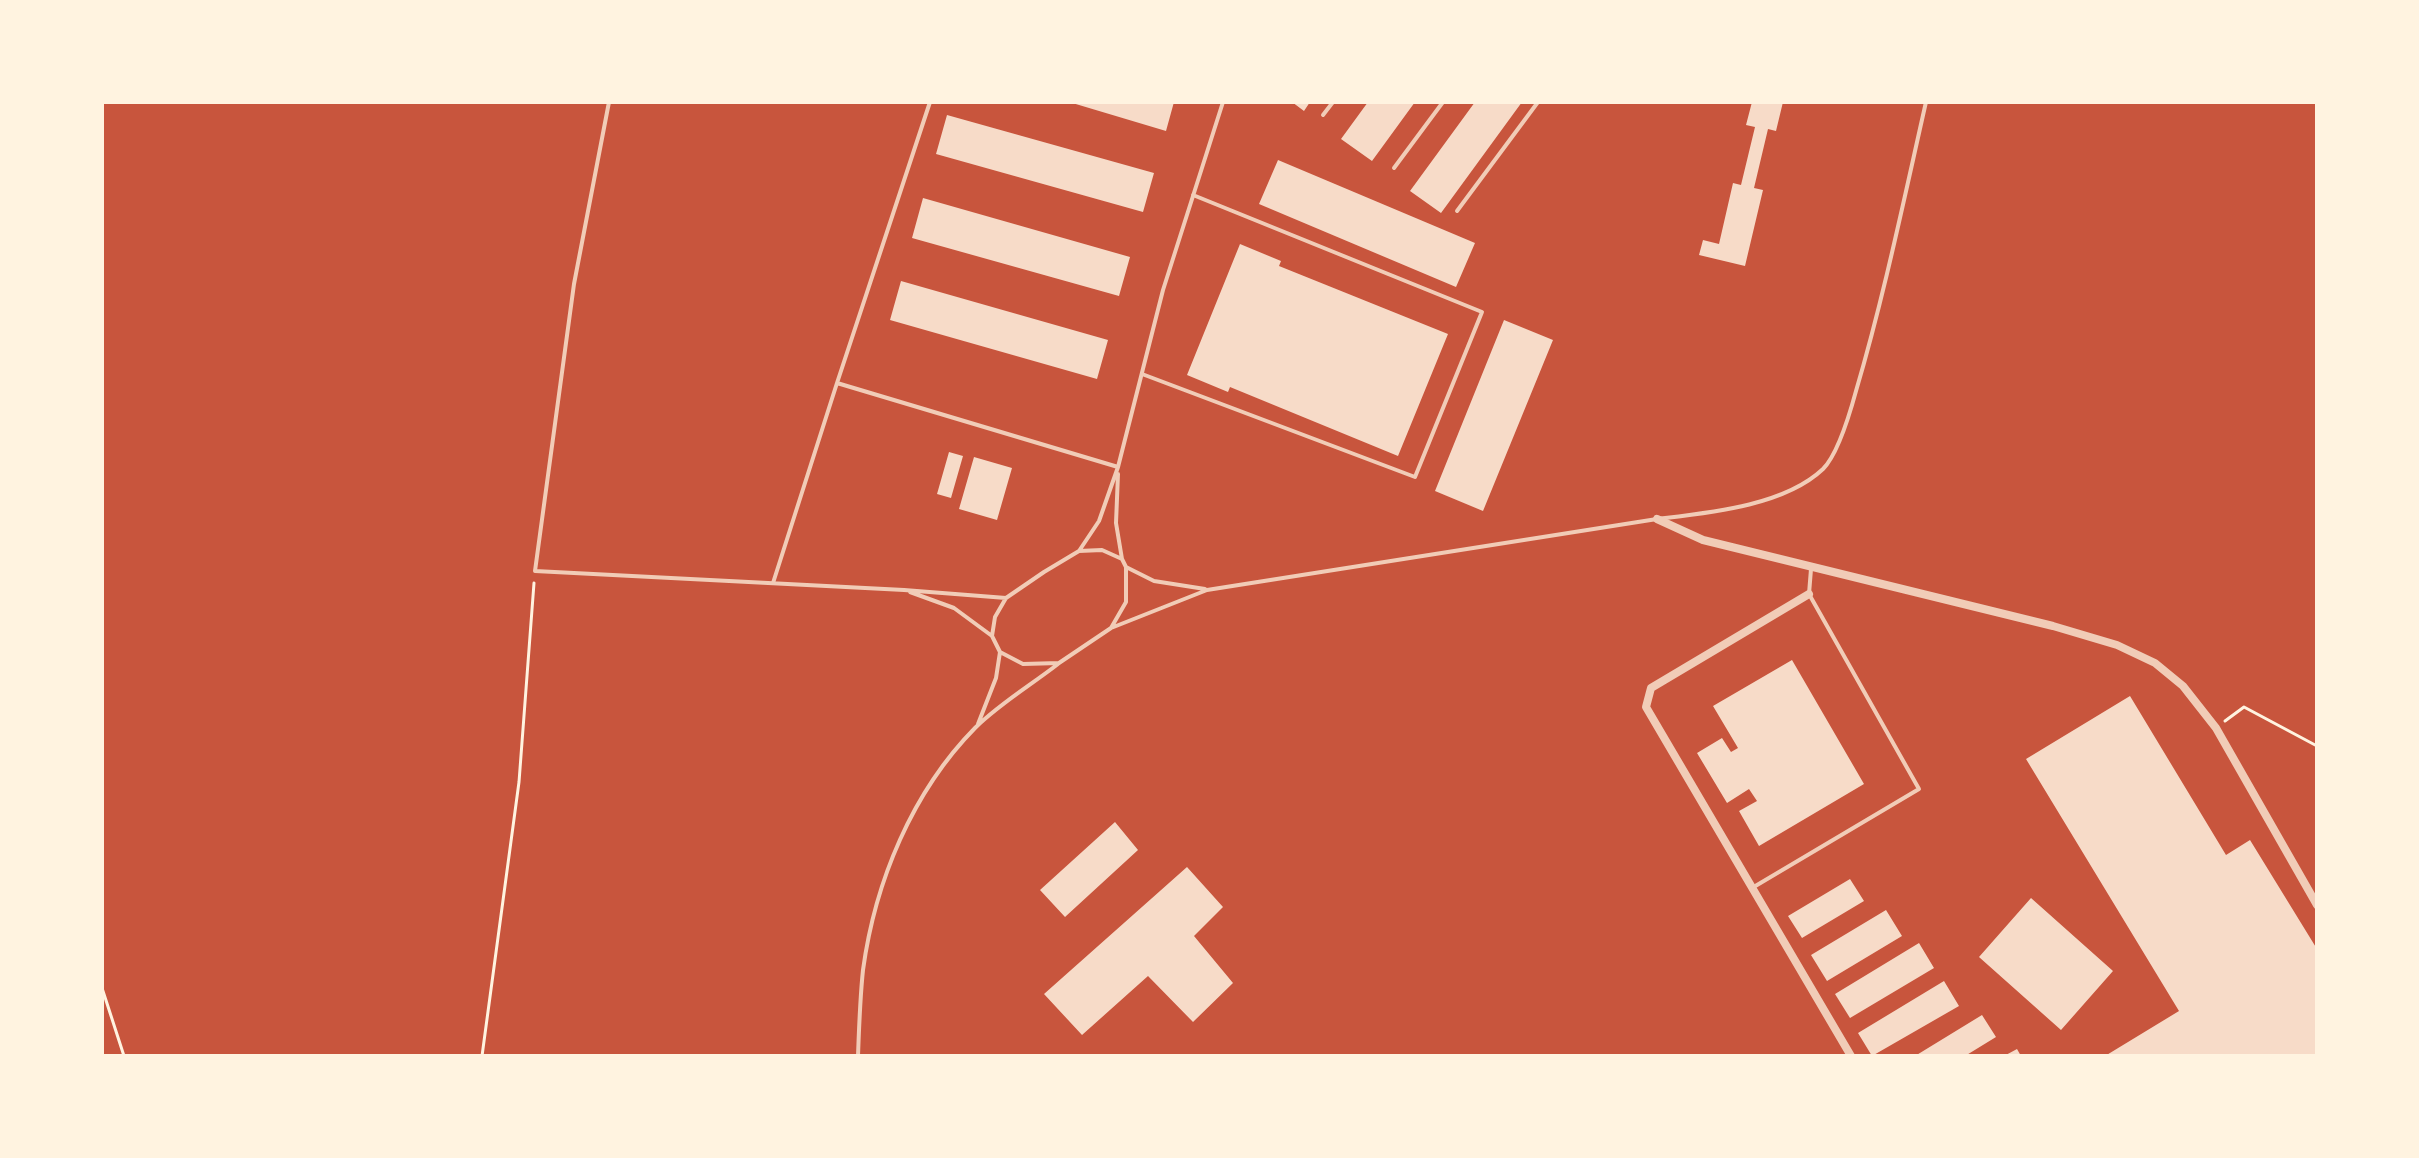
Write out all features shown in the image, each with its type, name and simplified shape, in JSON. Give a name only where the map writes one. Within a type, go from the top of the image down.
[{"type":"street","points":[[1657,519],[1703,540],[2053,626],[2117,645],[2155,663],[2183,686],[2204,710],[2317,905]]},
{"type":"street","points":[[1809,594],[1651,688],[1646,707],[1851,1056]]},
{"type":"lane","points":[[609,102],[574,284],[535,571],[1006,598]]},
{"type":"lane","points":[[773,583],[930,102]]},
{"type":"lane","points":[[992,636],[995,617],[1006,598],[1079,551],[1099,521],[1118,467],[1163,290],[1223,102]]},
{"type":"lane","points":[[1323,115],[1333,102]]},
{"type":"lane","points":[[1394,168],[1443,102]]},
{"type":"lane","points":[[1457,211],[1538,102]]},
{"type":"lane","points":[[858,1056],[863,970],[875,908],[897,847],[922,796],[954,751],[978,726],[1059,663],[1111,628],[1207,590],[1725,511],[1792,491],[1824,468],[1845,427],[1870,346],[1926,102]]},
{"type":"lane","points":[[1142,374],[1415,477],[1482,312],[1193,195]]},
{"type":"lane","points":[[837,383],[1118,467]]},
{"type":"lane","points":[[1111,628],[1126,602],[1126,567],[1116,523],[1118,467]]},
{"type":"lane","points":[[1079,551],[1102,550],[1122,559]]},
{"type":"lane","points":[[1752,888],[1919,789],[1809,594],[1812,566]]},
{"type":"lane","points":[[1126,567],[1154,581],[1207,590]]},
{"type":"lane","points":[[904,590],[954,608],[992,636],[1000,652],[996,678],[978,726]]},
{"type":"lane","points":[[1000,652],[1023,664],[1059,663]]},
{"type":"path","points":[[482,1056],[519,782],[535,571]]},
{"type":"path","points":[[2216,728],[2244,707],[2317,746]]},
{"type":"path","points":[[102,988],[124,1056]]},
{"type":"building","points":[[1069,102],[1174,102],[1166,131]]},
{"type":"building","points":[[1292,102],[1310,102],[1304,111]]},
{"type":"building","points":[[1368,102],[1415,102],[1372,161],[1341,139]]},
{"type":"building","points":[[1475,102],[1522,102],[1441,213],[1410,191]]},
{"type":"building","points":[[1752,102],[1783,102],[1776,131],[1768,129],[1754,188],[1763,190],[1745,266],[1699,255],[1703,240],[1719,244],[1733,183],[1741,185],[1755,127],[1746,125]]},
{"type":"building","points":[[947,115],[1154,173],[1143,212],[936,154]]},
{"type":"building","points":[[1278,160],[1475,243],[1456,287],[1259,204]]},
{"type":"building","points":[[923,198],[1130,257],[1119,296],[912,238]]},
{"type":"building","points":[[1240,244],[1281,261],[1279,266],[1448,334],[1398,456],[1230,387],[1228,392],[1187,375]]},
{"type":"building","points":[[901,281],[1108,340],[1097,379],[890,320]]},
{"type":"building","points":[[1504,320],[1553,340],[1483,511],[1435,491]]},
{"type":"building","points":[[949,452],[963,456],[951,498],[937,494]]},
{"type":"building","points":[[974,457],[1012,468],[997,520],[959,509]]},
{"type":"building","points":[[1792,660],[1864,784],[1759,846],[1739,811],[1757,801],[1749,789],[1727,803],[1697,753],[1722,738],[1731,752],[1738,748],[1713,706]]},
{"type":"building","points":[[2130,696],[2226,855],[2250,840],[2317,949],[2317,1056],[2105,1056],[2179,1011],[2026,759]]},
{"type":"building","points":[[1115,822],[1138,850],[1065,917],[1040,890]]},
{"type":"building","points":[[1187,867],[1223,907],[1194,936],[1233,983],[1193,1022],[1148,976],[1082,1035],[1044,994]]},
{"type":"building","points":[[1850,879],[1864,901],[1802,938],[1788,916]]},
{"type":"building","points":[[2031,898],[2113,971],[2061,1030],[1979,957]]},
{"type":"building","points":[[1886,910],[1902,936],[1827,981],[1811,955]]},
{"type":"building","points":[[1919,943],[1934,968],[1850,1018],[1835,994]]},
{"type":"building","points":[[1944,981],[1959,1006],[1872,1056],[1858,1033]]},
{"type":"building","points":[[1982,1015],[1996,1037],[1965,1056],[1915,1056]]},
{"type":"building","points":[[2017,1049],[2021,1056],[2004,1056]]}]
